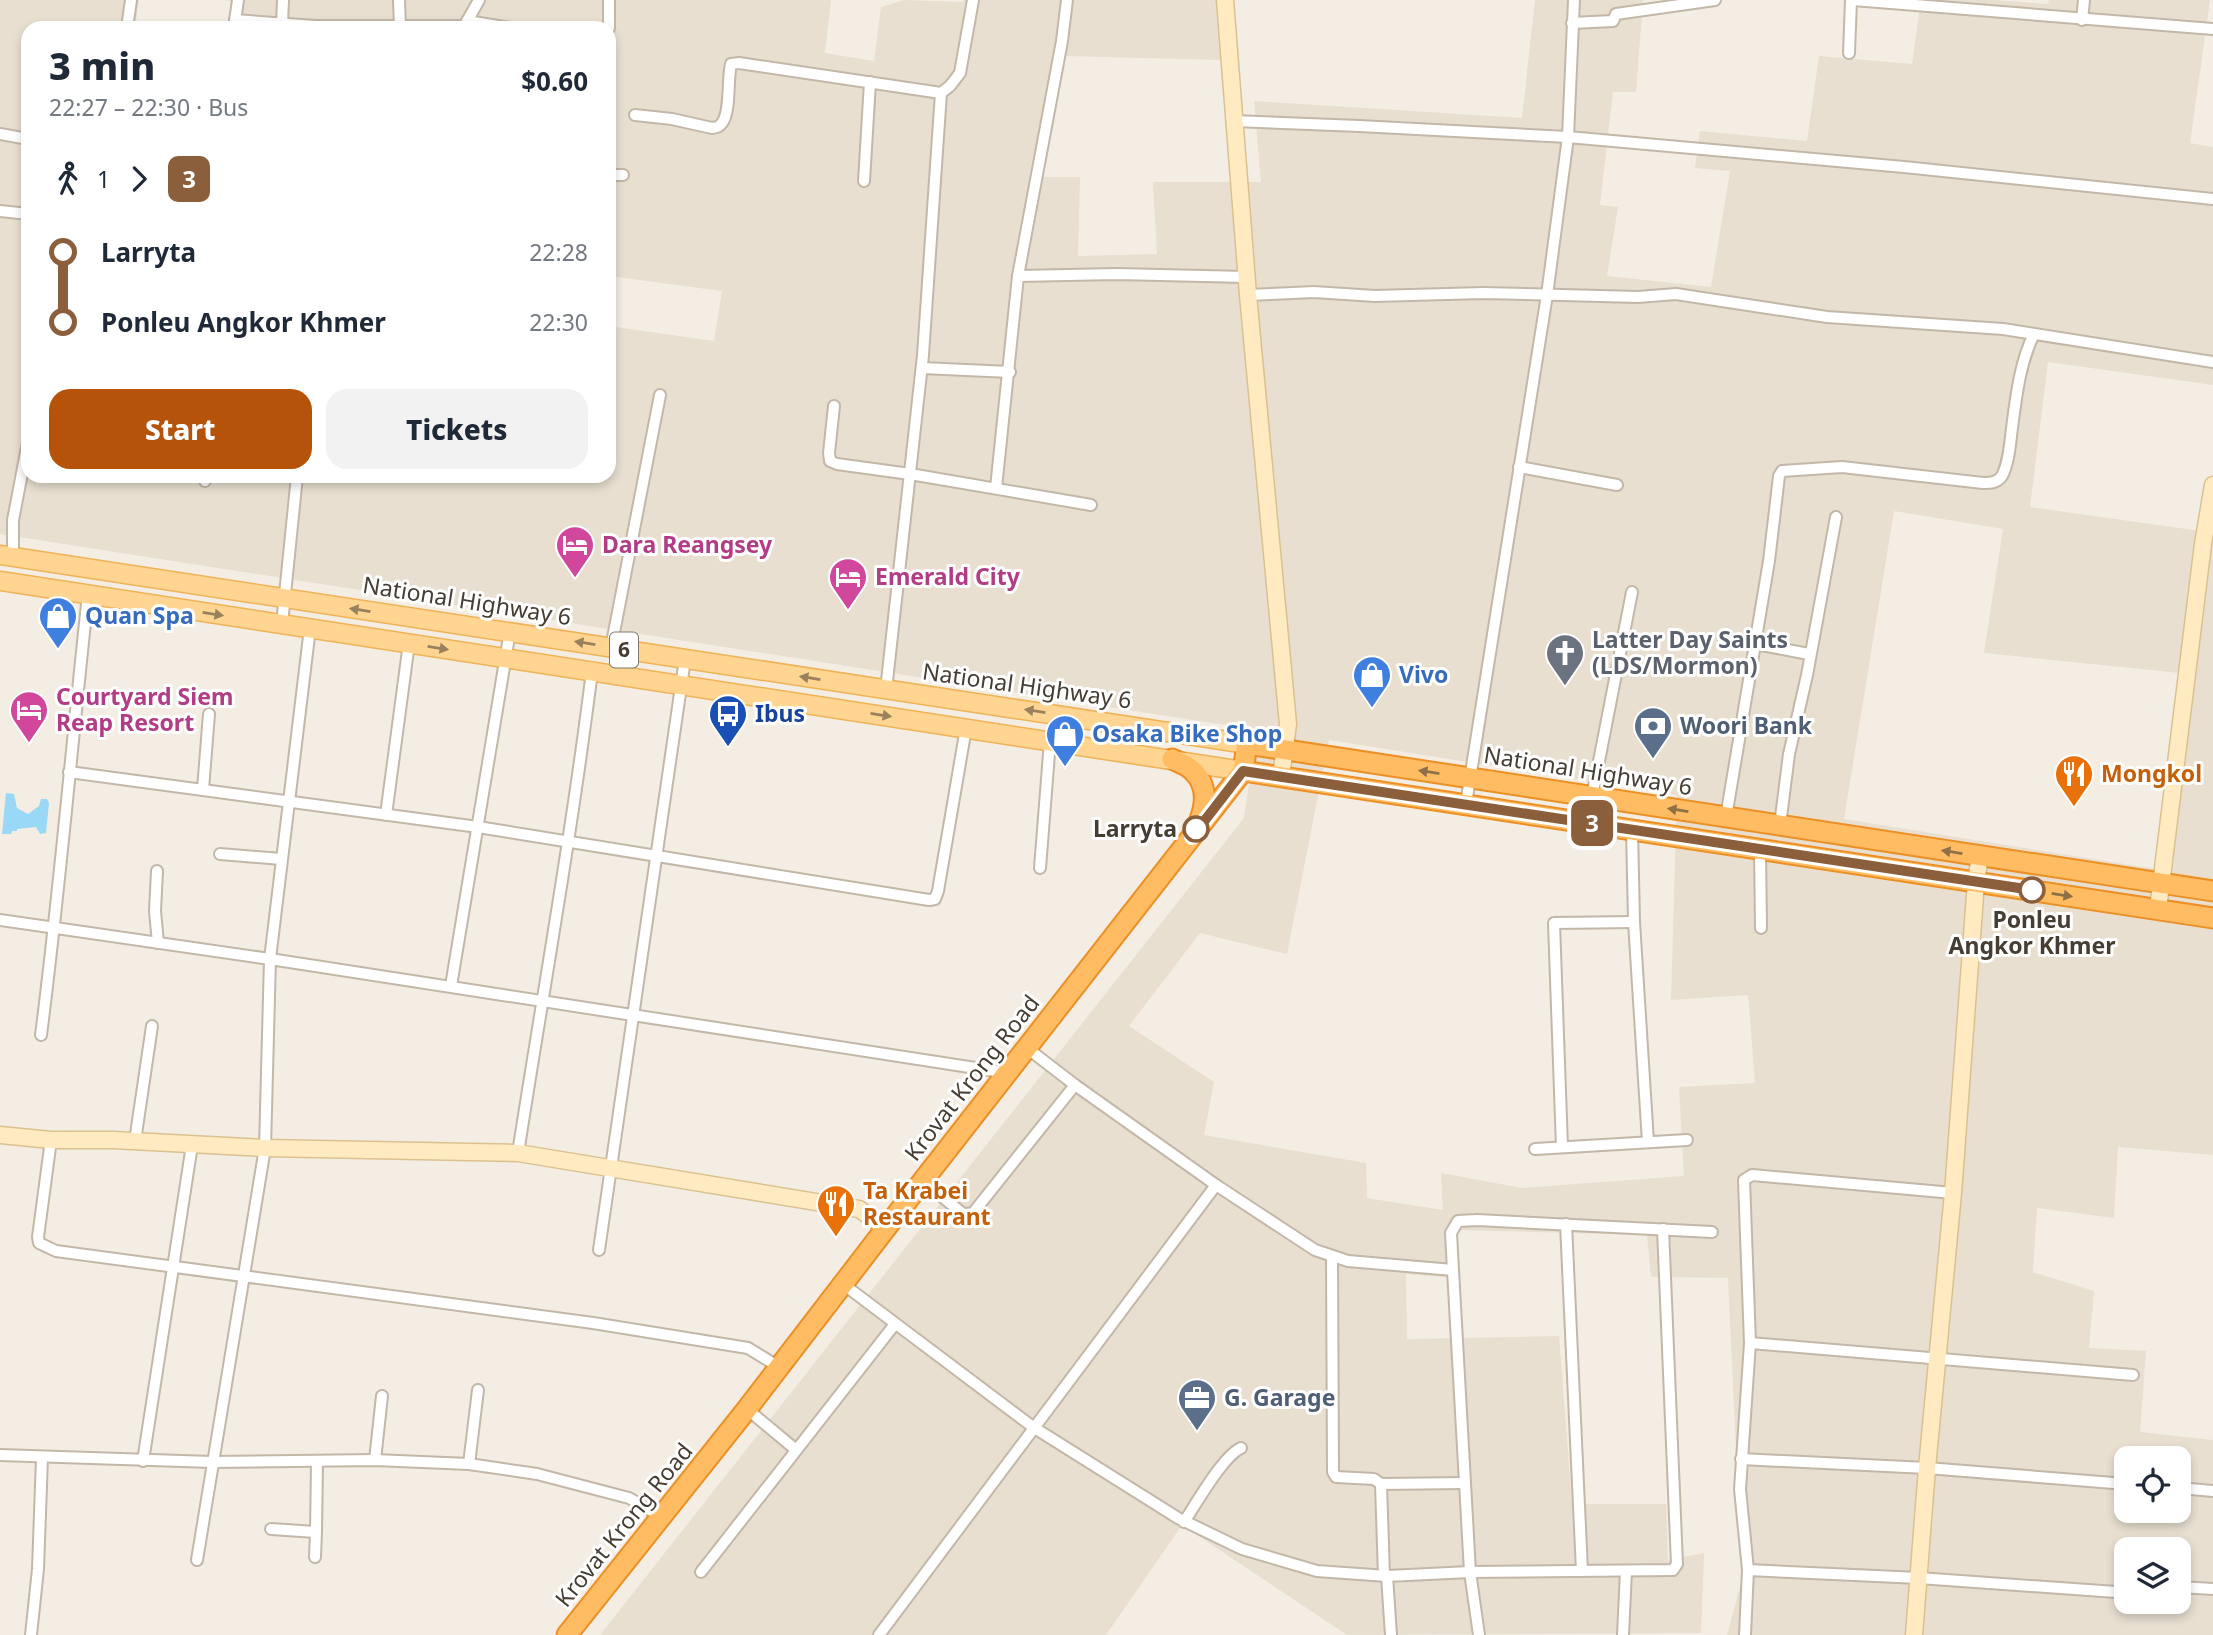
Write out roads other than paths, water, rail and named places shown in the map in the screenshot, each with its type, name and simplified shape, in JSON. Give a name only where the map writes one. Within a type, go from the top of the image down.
[{"type":"highway","name":"National Highway 6","points":[[1247,744],[2213,891]]},
{"type":"highway","name":"Krovat Krong Road","points":[[567,1635],[747,1409],[1243,771],[1247,744]]},
{"type":"highway","points":[[1172,759],[1192,769],[1201,782],[1205,796],[1204,810],[1192,837]]},
{"type":"highway","name":"6","points":[[1243,771],[2213,918]]},
{"type":"main road","name":"National Highway 6","points":[[7,556],[1247,744]]},
{"type":"main road","name":"6","points":[[0,581],[1243,771]]},
{"type":"street","points":[[128,21],[131,0]]},
{"type":"street","points":[[235,21],[238,0]]},
{"type":"street","points":[[282,21],[284,0]]},
{"type":"street","points":[[399,0],[400,21]]},
{"type":"street","points":[[467,21],[479,0]]},
{"type":"street","points":[[608,21],[609,0]]},
{"type":"street","points":[[635,115],[712,128],[722,124],[726,114],[731,64],[739,63],[940,93],[950,86],[960,73],[973,0]]},
{"type":"street","points":[[996,488],[1018,276],[1062,41],[1067,0]]},
{"type":"street","points":[[1224,0],[1246,276],[1288,724],[1282,777]]},
{"type":"street","points":[[1466,804],[1547,295],[1568,138],[1574,0]]},
{"type":"street","points":[[1572,23],[1613,20],[1616,14],[1715,0]]},
{"type":"street","points":[[1849,53],[1852,0],[2213,29]]},
{"type":"street","points":[[2082,20],[2084,0]]},
{"type":"street","points":[[864,181],[870,82]]},
{"type":"street","points":[[886,690],[922,368],[938,157],[940,93]]},
{"type":"street","points":[[1233,121],[1568,138],[1904,167],[2213,199]]},
{"type":"street","points":[[0,134],[21,138]]},
{"type":"street","points":[[616,175],[623,175]]},
{"type":"street","points":[[0,211],[21,213]]},
{"type":"street","points":[[1018,276],[1246,276]]},
{"type":"street","points":[[1248,295],[1314,292],[1375,296],[1483,293],[1638,297],[1676,294],[1827,317],[2003,329],[2213,362]]},
{"type":"street","points":[[1726,817],[1769,561],[1779,476],[1782,471],[1842,467],[1992,484],[2002,476],[2009,454],[2026,349],[2034,334]]},
{"type":"street","points":[[922,368],[1010,372]]},
{"type":"street","points":[[611,648],[660,395]]},
{"type":"street","points":[[834,406],[830,461],[837,464],[1091,505]]},
{"type":"street","points":[[1519,467],[1617,485]]},
{"type":"street","points":[[7,556],[21,478]]},
{"type":"street","points":[[282,624],[296,483]]},
{"type":"street","points":[[2158,909],[2208,545],[2213,485]]},
{"type":"street","points":[[1780,825],[1789,754],[1807,675],[1836,517]]},
{"type":"street","points":[[1592,797],[1632,592]]},
{"type":"street","points":[[41,1035],[55,928],[88,595]]},
{"type":"street","points":[[197,1560],[265,1148],[270,959],[310,628]]},
{"type":"street","points":[[451,986],[510,631]]},
{"type":"street","points":[[386,815],[409,643]]},
{"type":"street","points":[[1756,644],[1809,654]]},
{"type":"street","points":[[599,1250],[685,659]]},
{"type":"street","points":[[518,1153],[579,772],[592,671]]},
{"type":"street","points":[[204,789],[209,714]]},
{"type":"street","points":[[69,772],[478,827],[929,900],[935,899],[938,891],[966,728]]},
{"type":"street","points":[[1040,868],[1050,741]]},
{"type":"street","points":[[1632,829],[1634,922],[1648,1142]]},
{"type":"street","points":[[1760,849],[1761,928]]},
{"type":"street","points":[[220,854],[282,859]]},
{"type":"street","points":[[1914,1635],[1980,856]]},
{"type":"street","points":[[157,871],[155,911],[158,943]]},
{"type":"street","points":[[0,920],[451,986],[1008,1073]]},
{"type":"street","points":[[1562,1147],[1554,923],[1634,922]]},
{"type":"street","points":[[135,1141],[152,1027]]},
{"type":"street","points":[[1027,1048],[1216,1185],[1315,1250],[1348,1261],[1453,1270]]},
{"type":"street","points":[[923,1181],[962,1213],[973,1213],[1075,1085]]},
{"type":"street","points":[[0,1135],[51,1140],[135,1141],[265,1148],[518,1153],[859,1209],[886,1228]]},
{"type":"street","points":[[51,1140],[38,1237],[39,1243],[56,1251],[593,1323],[748,1348],[779,1367]]},
{"type":"street","points":[[1535,1149],[1688,1140]]},
{"type":"street","points":[[143,1461],[192,1145]]},
{"type":"street","points":[[1745,1635],[1748,1570],[1740,1489],[1750,1343],[1744,1182],[1752,1175],[1953,1193]]},
{"type":"street","points":[[879,1635],[1216,1185]]},
{"type":"street","points":[[1479,1635],[1470,1572],[1451,1233],[1458,1221],[1476,1220],[1712,1232]]},
{"type":"street","points":[[1566,1224],[1582,1571]]},
{"type":"street","points":[[843,1284],[1033,1427],[1184,1522],[1241,1549],[1317,1571],[1386,1576],[1470,1572],[1673,1570],[1677,1564],[1663,1229]]},
{"type":"street","points":[[1332,1257],[1333,1476],[1374,1479],[1381,1484],[1464,1483]]},
{"type":"street","points":[[701,1572],[895,1324]]},
{"type":"street","points":[[1750,1343],[2133,1375]]},
{"type":"street","points":[[469,1464],[478,1390]]},
{"type":"street","points":[[375,1460],[382,1396]]},
{"type":"street","points":[[747,1409],[795,1449]]},
{"type":"street","points":[[1184,1522],[1224,1462],[1241,1448]]},
{"type":"street","points":[[0,1455],[143,1461],[375,1460],[469,1464],[537,1474],[629,1498],[662,1517]]},
{"type":"street","points":[[31,1635],[38,1569],[42,1458]]},
{"type":"street","points":[[1741,1460],[1927,1468],[2114,1483]]},
{"type":"street","points":[[315,1557],[317,1462]]},
{"type":"street","points":[[1381,1484],[1391,1635]]},
{"type":"street","points":[[2191,1489],[2213,1490]]},
{"type":"street","points":[[271,1529],[316,1532]]},
{"type":"street","points":[[1748,1570],[2114,1591]]},
{"type":"street","points":[[1623,1635],[1626,1571]]},
{"type":"street","points":[[2191,1588],[2213,1589]]},
{"type":"water","points":[[6,793],[14,794],[17,808],[28,814],[39,806],[41,799],[47,799],[49,803],[46,833],[40,834],[36,827],[2,834]]},
{"type":"place","name":"Dara Reangsey","points":[[575,579]]},
{"type":"place","name":"Emerald City","points":[[848,611]]},
{"type":"place","name":"Quan Spa","points":[[58,650]]},
{"type":"place","name":"Latter Day Saints (LDS/Mormon)","points":[[1565,687]]},
{"type":"place","name":"Vivo","points":[[1372,709]]},
{"type":"place","name":"Courtyard Siem Reap Resort","points":[[29,744]]},
{"type":"place","name":"Ibus","points":[[728,748]]},
{"type":"place","name":"Woori Bank","points":[[1653,760]]},
{"type":"place","name":"Osaka Bike Shop","points":[[1065,768]]},
{"type":"place","name":"Mongkol","points":[[2074,808]]},
{"type":"place","name":"Larryta","points":[[1196,829]]},
{"type":"place","name":"Ponleu Angkor Khmer","points":[[2032,890]]},
{"type":"place","name":"Ta Krabei Restaurant","points":[[836,1238]]},
{"type":"place","name":"G. Garage","points":[[1197,1432]]}]
